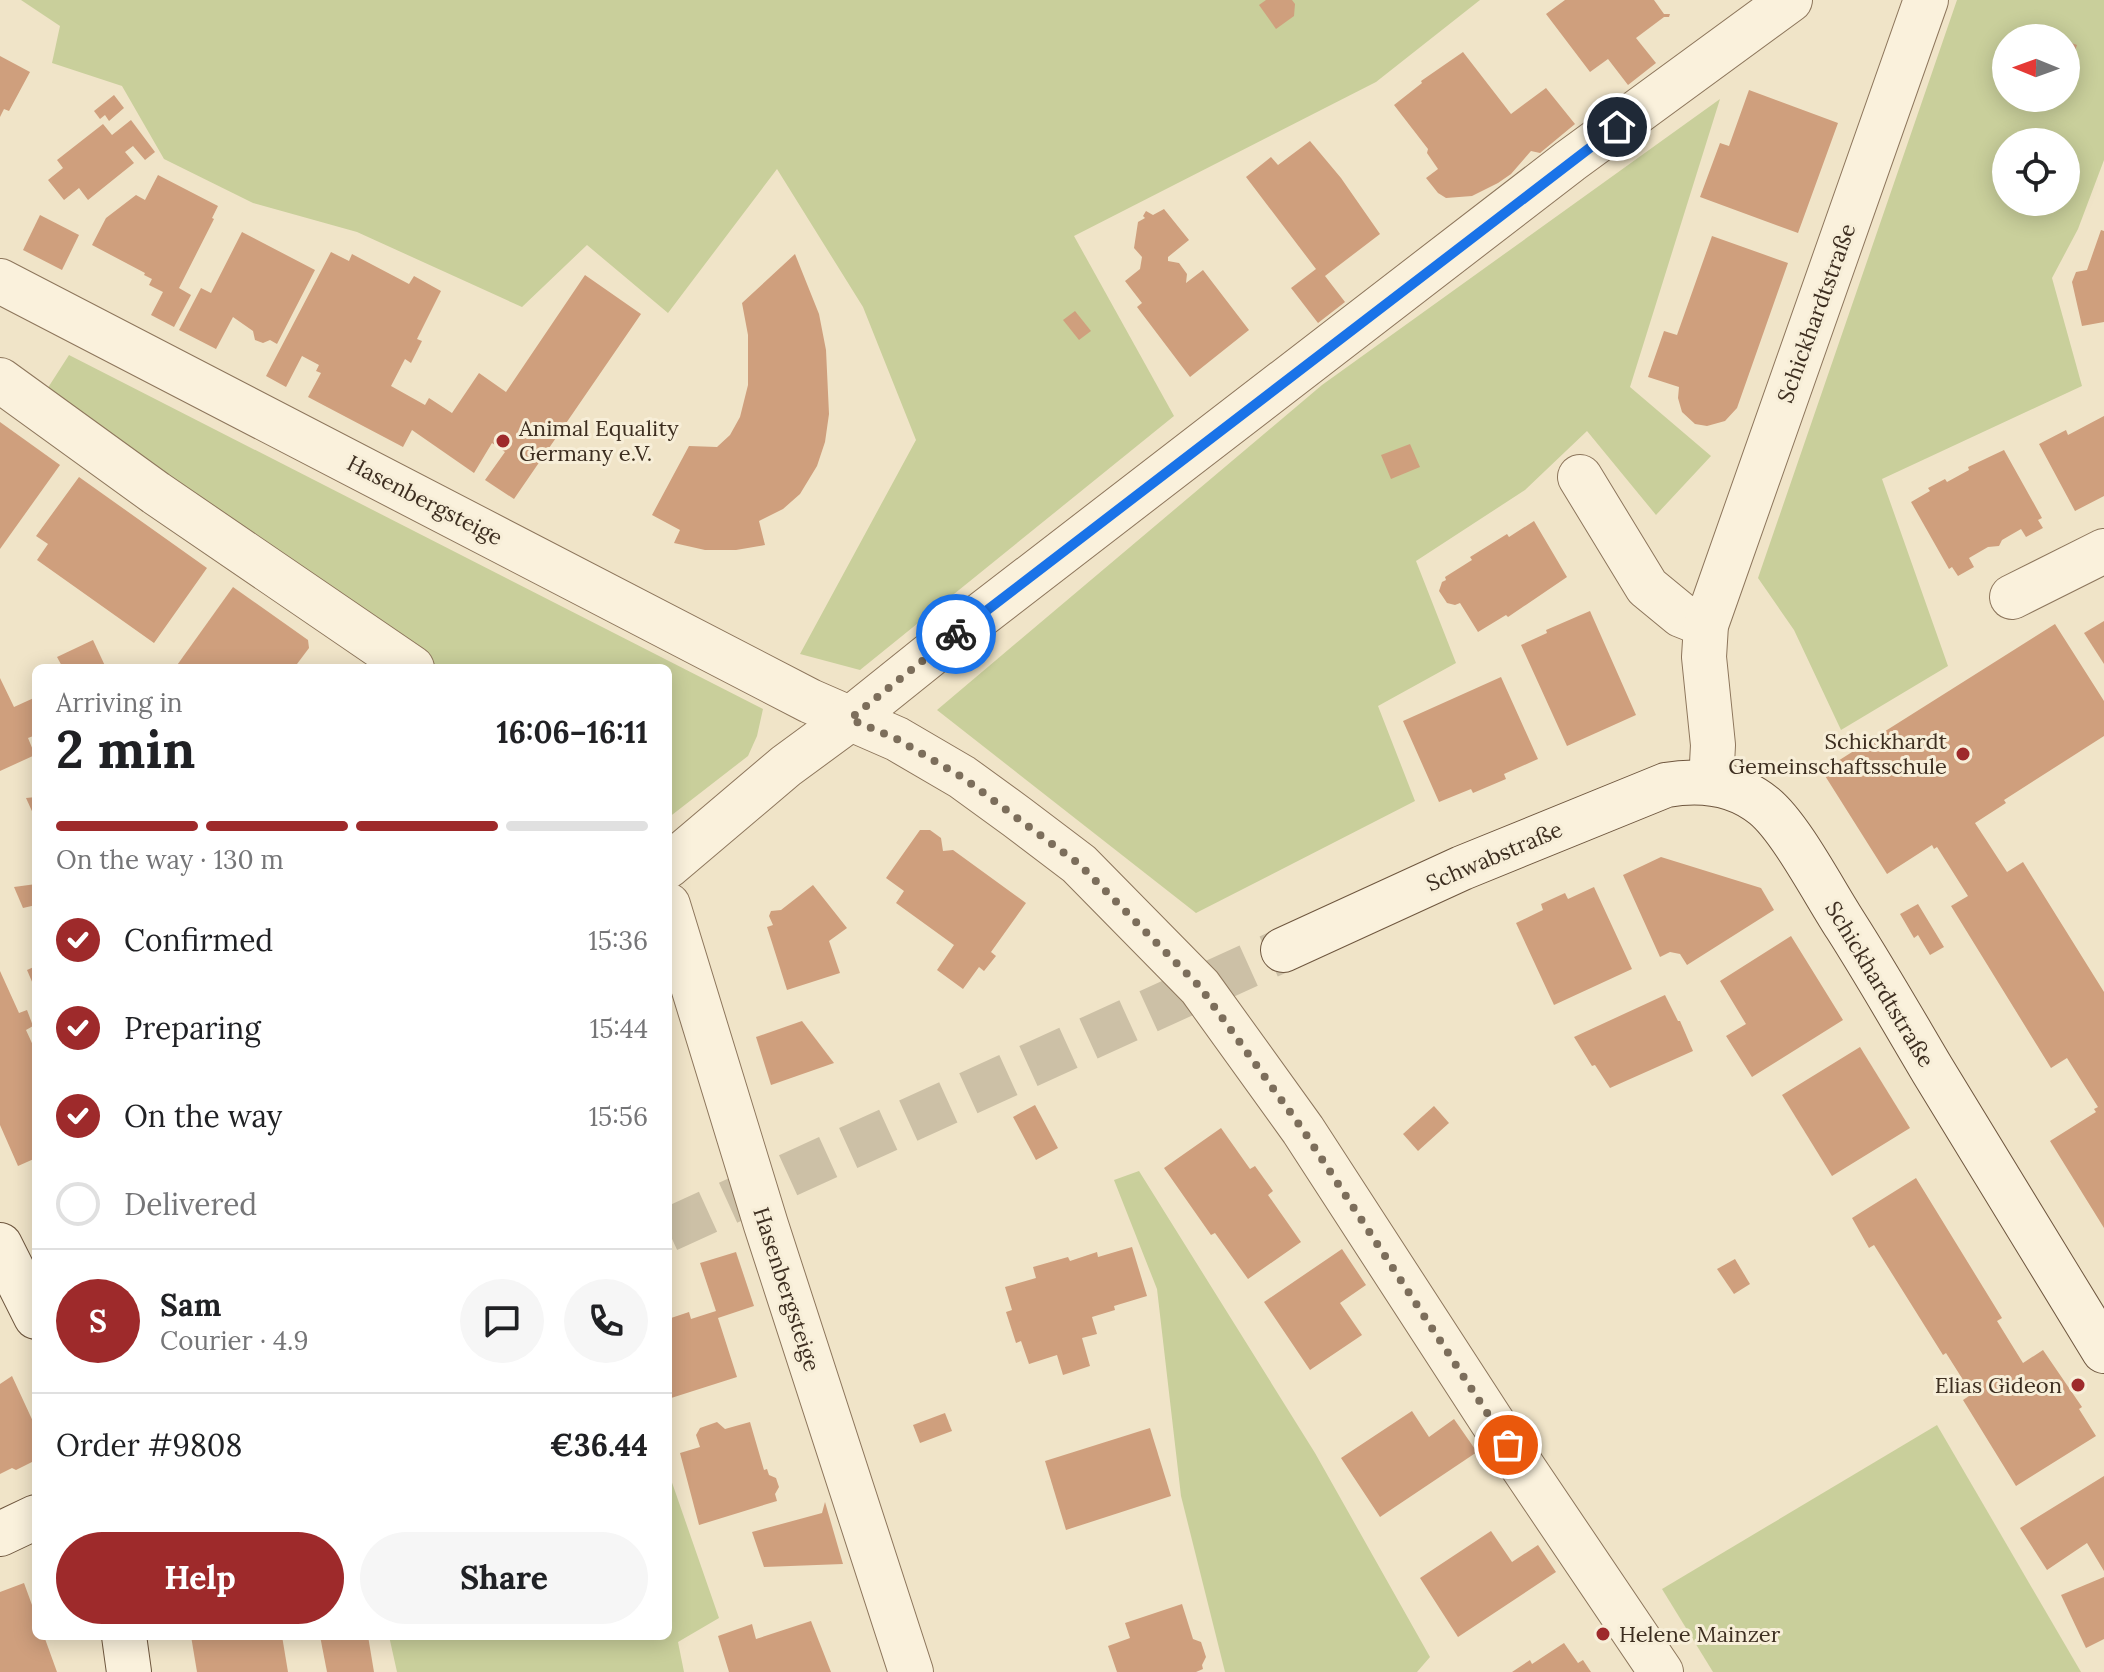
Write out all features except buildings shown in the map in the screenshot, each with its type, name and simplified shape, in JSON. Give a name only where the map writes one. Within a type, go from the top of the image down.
[{"type":"street","points":[[672,863],[786,766],[977,618],[1570,161],[1790,0]]},
{"type":"street","name":"Schickhardtstraße","points":[[1926,0],[1706,625],[1704,657],[1713,745],[1711,783],[1748,796],[1764,806],[1779,822],[1880,979],[2104,1351]]},
{"type":"street","name":"Hasenbergsteige","points":[[0,281],[810,701],[897,739],[962,777],[1079,864],[1200,987],[1303,1130],[1491,1420],[1661,1672]]},
{"type":"street","points":[[0,380],[156,493],[406,664]]},
{"type":"street","points":[[1580,477],[1647,587],[1681,615],[1706,625]]},
{"type":"street","points":[[2012,597],[2104,551]]},
{"type":"street","name":"Schwabstraße","points":[[1283,950],[1462,868],[1631,798],[1666,785],[1689,781],[1711,783]]},
{"type":"street","name":"Hasenbergsteige","points":[[672,918],[766,1225],[911,1672]]},
{"type":"street","points":[[0,1245],[32,1309]]},
{"type":"street","points":[[0,1534],[32,1519]]},
{"type":"street","points":[[125,1640],[129,1672]]},
{"type":"green space","points":[[21,0],[1480,0],[1376,82],[1074,236],[1174,416],[860,670],[800,654],[916,440],[863,307],[777,169],[668,313],[587,245],[522,307],[357,232],[253,203],[164,159],[122,86],[52,63],[60,26]]},
{"type":"green space","points":[[1957,0],[2104,0],[2104,160],[2078,229],[2052,278],[2082,386],[1882,479],[1948,666],[1841,730],[1794,630],[1758,578]]},
{"type":"green space","points":[[1720,99],[1630,387],[1711,456],[1656,515],[1587,431],[1525,490],[1416,561],[1456,663],[1378,706],[1415,801],[1196,913],[937,710],[1322,385]]},
{"type":"green space","points":[[69,355],[763,709],[757,736],[748,756],[672,815],[672,664],[423,664],[42,397]]},
{"type":"green space","points":[[1139,1171],[1315,1453],[1430,1657],[1417,1672],[1225,1672],[1181,1496],[1157,1289],[1114,1180]]},
{"type":"green space","points":[[1937,1425],[2081,1672],[1713,1672],[1662,1589]]},
{"type":"green space","points":[[672,1483],[719,1618],[678,1642],[684,1672],[397,1672],[390,1640],[672,1640]]},
{"type":"tunnel","points":[[672,1228],[1283,950]]},
{"type":"way so far","points":[[956,634],[850,719],[897,739],[962,777],[1079,864],[1200,987],[1303,1130],[1508,1445]]},
{"type":"place","name":"Animal Equality Germany e.V.","points":[[503,441]]},
{"type":"place","name":"Schickhardt Gemeinschaftsschule","points":[[1963,754]]},
{"type":"place","name":"Elias Gideon","points":[[2078,1385]]},
{"type":"place","name":"Helene Mainzer","points":[[1603,1634]]},
{"type":"route","points":[[956,634],[1617,127]]}]
